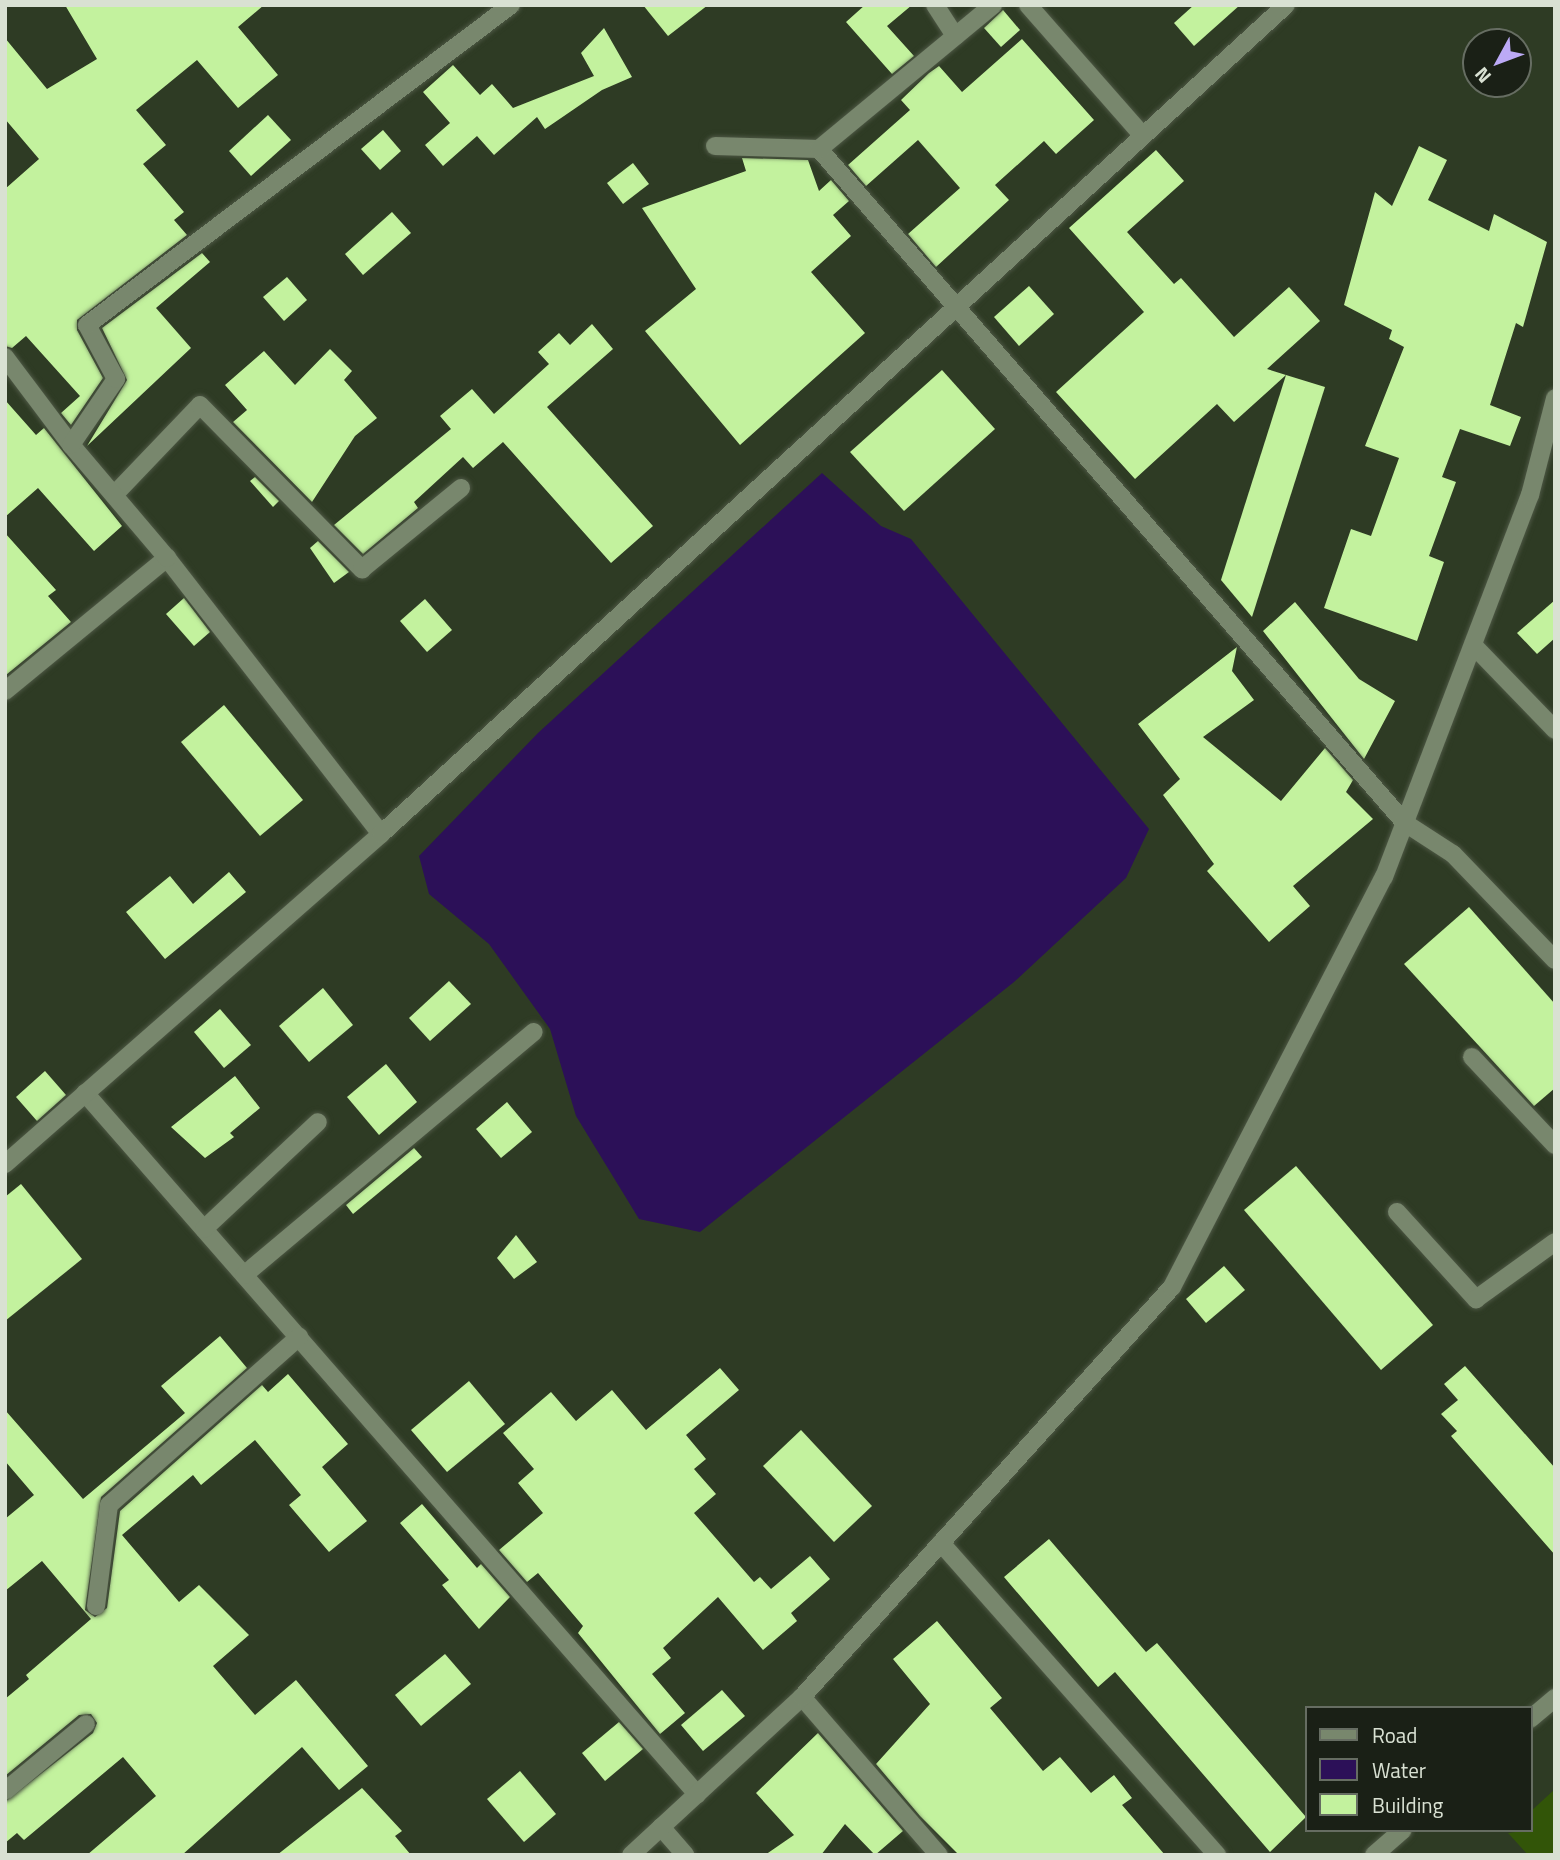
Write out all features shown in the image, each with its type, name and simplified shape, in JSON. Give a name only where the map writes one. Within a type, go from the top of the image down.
[{"type":"street","points":[[71,445],[116,379],[87,325],[511,5]]},
{"type":"street","points":[[935,5],[955,36]]},
{"type":"street","points":[[715,146],[819,149],[993,5]]},
{"type":"street","points":[[1028,5],[1143,136]]},
{"type":"street","points":[[5,1164],[381,834],[1286,5]]},
{"type":"street","points":[[819,149],[1405,823],[1453,854],[1555,960]]},
{"type":"street","points":[[6,361],[71,445],[167,558],[381,834]]},
{"type":"street","points":[[631,1855],[802,1696],[1172,1287],[1384,877],[1530,495],[1551,433],[1555,398]]},
{"type":"street","points":[[114,495],[200,405],[362,569],[461,488]]},
{"type":"street","points":[[5,691],[167,558]]},
{"type":"street","points":[[1473,645],[1555,730]]},
{"type":"street","points":[[244,1275],[534,1032]]},
{"type":"street","points":[[1472,1057],[1555,1144]]},
{"type":"street","points":[[85,1093],[697,1794]]},
{"type":"street","points":[[204,1229],[318,1122]]},
{"type":"street","points":[[1397,1212],[1476,1299],[1555,1242]]},
{"type":"street","points":[[96,1606],[109,1506],[299,1337]]},
{"type":"street","points":[[941,1543],[1217,1855]]},
{"type":"street","points":[[802,1696],[939,1855]]},
{"type":"street","points":[[1532,1717],[1555,1698]]},
{"type":"street","points":[[5,1791],[86,1724]]},
{"type":"street","points":[[661,1827],[685,1855]]},
{"type":"street","points":[[1374,1855],[1401,1832]]},
{"type":"green space","points":[[1555,1789],[1555,1855],[1528,1855],[1508,1833],[1532,1832],[1532,1810]]},
{"type":"water","points":[[822,473],[881,526],[911,539],[1149,829],[1126,878],[1014,982],[700,1232],[639,1219],[576,1116],[550,1029],[489,944],[429,894],[419,856],[538,733]]},
{"type":"building","points":[[65,5],[264,5],[238,27],[278,75],[238,108],[197,60],[136,110],[166,145],[143,164],[184,212],[174,220],[187,235],[77,320],[77,330],[103,378],[71,425],[61,413],[80,396],[26,336],[12,348],[5,346],[5,189],[39,159],[5,119],[5,38],[47,89],[97,59]]},
{"type":"building","points":[[643,5],[708,5],[668,36]]},
{"type":"building","points":[[865,5],[912,5],[887,26],[914,56],[892,74],[846,22]]},
{"type":"building","points":[[1194,5],[1240,5],[1194,46],[1174,23]]},
{"type":"building","points":[[1003,10],[1020,30],[1001,47],[984,28]]},
{"type":"building","points":[[604,28],[632,77],[602,90],[545,129],[537,117],[494,155],[477,136],[443,166],[425,145],[450,123],[423,92],[453,65],[480,95],[492,84],[513,108],[594,76],[581,53]]},
{"type":"building","points":[[1022,39],[1094,120],[1056,154],[1044,141],[995,185],[1009,200],[936,267],[908,234],[960,188],[918,140],[866,186],[848,165],[910,110],[901,100],[929,73],[939,66],[962,92]]},
{"type":"building","points":[[268,115],[291,140],[251,176],[229,151]]},
{"type":"building","points":[[383,130],[401,151],[380,170],[361,149]]},
{"type":"building","points":[[1419,146],[1447,160],[1428,200],[1489,231],[1494,214],[1547,242],[1523,327],[1516,323],[1490,405],[1521,417],[1510,446],[1460,429],[1442,477],[1456,482],[1429,556],[1444,562],[1417,641],[1324,608],[1351,529],[1371,536],[1399,458],[1365,446],[1404,347],[1389,339],[1392,330],[1344,305],[1375,192],[1392,206]]},
{"type":"building","points":[[1156,150],[1184,181],[1127,232],[1174,284],[1181,278],[1234,337],[1289,287],[1320,321],[1267,369],[1286,375],[1234,422],[1217,404],[1135,479],[1056,392],[1144,312],[1069,228]]},
{"type":"building","points":[[742,158],[808,160],[819,191],[831,180],[849,201],[833,215],[851,236],[811,272],[865,333],[740,445],[645,331],[696,289],[642,208],[746,171]]},
{"type":"building","points":[[633,163],[649,184],[623,204],[607,183]]},
{"type":"building","points":[[392,212],[411,233],[363,275],[345,254]]},
{"type":"building","points":[[202,253],[210,262],[156,308],[191,348],[87,446],[127,380],[102,328]]},
{"type":"building","points":[[287,277],[307,300],[284,321],[263,297]]},
{"type":"building","points":[[1029,286],[1054,314],[1019,346],[994,317]]},
{"type":"building","points":[[592,324],[613,349],[547,407],[653,526],[611,563],[503,442],[473,468],[463,457],[414,502],[418,508],[363,554],[334,525],[451,429],[440,416],[472,389],[494,414],[549,364],[538,352],[559,333],[570,345]]},
{"type":"building","points":[[330,349],[352,371],[344,380],[377,418],[355,436],[312,502],[233,422],[247,410],[225,385],[264,351],[295,385]]},
{"type":"building","points":[[942,370],[995,429],[904,511],[850,452]]},
{"type":"building","points":[[1286,375],[1325,387],[1252,617],[1221,580]]},
{"type":"building","points":[[5,400],[36,435],[44,428],[122,526],[94,551],[38,488],[5,517]]},
{"type":"building","points":[[255,477],[279,501],[273,507],[250,481]]},
{"type":"building","points":[[5,533],[56,590],[48,596],[71,622],[6,675]]},
{"type":"building","points":[[318,541],[349,572],[334,583],[310,548]]},
{"type":"building","points":[[184,598],[210,632],[194,646],[166,614]]},
{"type":"building","points":[[425,599],[452,630],[427,652],[400,621]]},
{"type":"building","points":[[1555,600],[1555,638],[1537,654],[1517,633]]},
{"type":"building","points":[[1295,602],[1359,679],[1395,701],[1364,759],[1263,631]]},
{"type":"building","points":[[1237,647],[1232,671],[1254,700],[1203,737],[1281,801],[1325,748],[1353,780],[1346,792],[1373,819],[1293,886],[1310,906],[1269,942],[1207,871],[1214,864],[1163,795],[1180,779],[1138,724]]},
{"type":"building","points":[[224,705],[303,800],[260,836],[181,742]]},
{"type":"building","points":[[229,872],[246,892],[165,959],[126,912],[170,876],[193,904]]},
{"type":"building","points":[[1469,907],[1555,1004],[1555,1088],[1534,1106],[1404,964]]},
{"type":"building","points":[[449,981],[471,1004],[430,1041],[409,1018]]},
{"type":"building","points":[[323,988],[353,1025],[309,1062],[279,1026]]},
{"type":"building","points":[[220,1009],[251,1045],[224,1068],[194,1032]]},
{"type":"building","points":[[386,1064],[417,1102],[379,1135],[347,1097]]},
{"type":"building","points":[[45,1071],[66,1095],[37,1121],[16,1097]]},
{"type":"building","points":[[235,1076],[260,1108],[230,1133],[234,1137],[205,1158],[171,1127]]},
{"type":"building","points":[[507,1102],[532,1132],[501,1158],[476,1129]]},
{"type":"building","points":[[414,1148],[422,1157],[353,1214],[346,1205]]},
{"type":"building","points":[[1296,1166],[1433,1325],[1381,1370],[1244,1210]]},
{"type":"building","points":[[21,1184],[82,1259],[5,1321],[5,1197]]},
{"type":"building","points":[[516,1235],[537,1262],[514,1279],[497,1258]]},
{"type":"building","points":[[1224,1266],[1245,1290],[1206,1323],[1186,1299]]},
{"type":"building","points":[[220,1336],[247,1368],[101,1497],[85,1610],[95,1617],[107,1608],[120,1511],[262,1385],[268,1392],[288,1374],[348,1444],[322,1467],[367,1521],[329,1552],[289,1505],[301,1495],[255,1440],[201,1485],[193,1475],[122,1535],[179,1602],[199,1585],[249,1635],[213,1666],[255,1715],[296,1680],[368,1766],[339,1790],[302,1747],[182,1855],[87,1855],[156,1796],[123,1757],[24,1840],[17,1833],[5,1843],[5,1802],[93,1733],[97,1723],[91,1714],[79,1715],[5,1776],[5,1699],[29,1679],[26,1675],[91,1619],[42,1561],[5,1591],[5,1519],[34,1495],[5,1461],[5,1410],[83,1499],[185,1413],[161,1386]]},
{"type":"building","points":[[1465,1366],[1555,1468],[1555,1555],[1451,1436],[1457,1431],[1441,1414],[1458,1400],[1444,1384]]},
{"type":"building","points":[[720,1368],[739,1390],[686,1435],[706,1459],[694,1469],[716,1494],[694,1513],[754,1582],[760,1577],[771,1589],[810,1556],[830,1579],[791,1613],[797,1621],[763,1650],[718,1597],[663,1648],[671,1658],[652,1674],[685,1713],[660,1734],[578,1633],[583,1626],[538,1573],[527,1582],[499,1550],[543,1513],[518,1483],[534,1469],[503,1433],[551,1392],[576,1421],[612,1390],[646,1430]]},
{"type":"building","points":[[469,1381],[505,1424],[447,1472],[411,1430]]},
{"type":"building","points":[[801,1430],[872,1506],[834,1542],[763,1466]]},
{"type":"building","points":[[422,1504],[477,1568],[481,1564],[510,1597],[479,1629],[442,1585],[449,1580],[400,1523]]},
{"type":"building","points":[[1049,1539],[1146,1652],[1157,1643],[1304,1815],[1304,1819],[1270,1852],[1115,1672],[1098,1687],[1004,1577]]},
{"type":"building","points":[[937,1621],[1002,1698],[990,1708],[1043,1771],[1060,1757],[1091,1793],[1114,1775],[1132,1798],[1122,1805],[1165,1855],[959,1855],[920,1816],[876,1764],[930,1704],[893,1659]]},
{"type":"building","points":[[445,1654],[471,1684],[421,1726],[395,1695]]},
{"type":"building","points":[[722,1690],[745,1716],[703,1751],[681,1725]]},
{"type":"building","points":[[619,1722],[643,1749],[605,1781],[582,1753]]},
{"type":"building","points":[[818,1733],[903,1831],[875,1855],[845,1824],[821,1855],[765,1855],[794,1835],[756,1793]]},
{"type":"building","points":[[520,1771],[556,1814],[524,1842],[487,1799]]},
{"type":"building","points":[[362,1788],[402,1831],[395,1836],[411,1855],[277,1855]]}]
